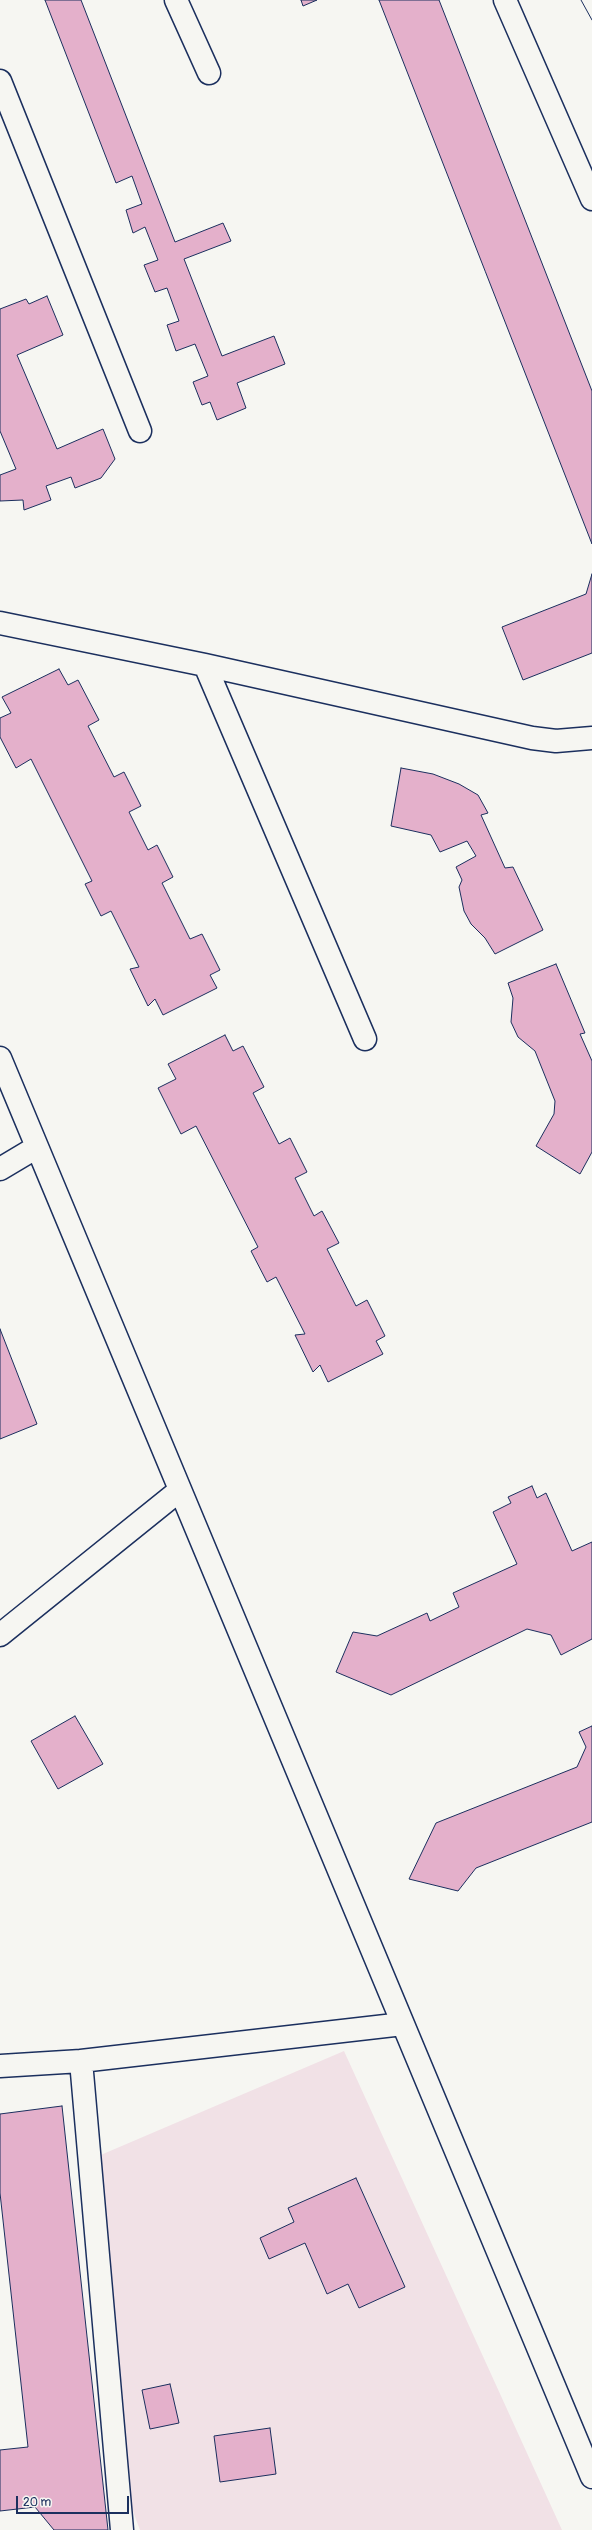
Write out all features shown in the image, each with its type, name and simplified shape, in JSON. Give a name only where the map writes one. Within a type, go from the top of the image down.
[{"type":"street","points":[[176,0],[209,73]]},
{"type":"street","points":[[506,0],[592,199]]},
{"type":"street","points":[[0,81],[140,431]]},
{"type":"street","points":[[0,623],[205,665],[532,738],[556,741],[592,738]]},
{"type":"street","points":[[205,665],[365,1039]]},
{"type":"street","points":[[0,1058],[592,2476]]},
{"type":"street","points":[[0,1169],[37,1147]]},
{"type":"street","points":[[0,1635],[180,1490]]},
{"type":"street","points":[[0,2066],[81,2061],[403,2024]]},
{"type":"street","points":[[81,2061],[122,2530]]},
{"type":"shaded area","points":[[344,2051],[562,2530],[140,2530],[131,2506],[122,2387],[89,2160]]},
{"type":"building","points":[[45,0],[81,0],[175,242],[223,223],[231,241],[184,259],[222,356],[274,336],[285,364],[237,383],[246,408],[217,420],[210,402],[202,405],[193,382],[208,376],[195,344],[176,351],[167,325],[179,321],[167,288],[155,292],[144,265],[158,260],[145,227],[133,233],[126,210],[142,204],[132,176],[116,183]]},
{"type":"building","points":[[301,0],[317,0],[303,6]]},
{"type":"building","points":[[379,0],[439,0],[592,391],[592,544]]},
{"type":"building","points":[[47,296],[63,335],[17,355],[57,449],[103,429],[115,459],[101,478],[75,488],[71,477],[46,486],[51,500],[24,510],[23,500],[0,501],[0,475],[16,469],[0,431],[0,309],[26,299],[29,304]]},
{"type":"building","points":[[592,574],[592,653],[523,680],[502,627],[586,594]]},
{"type":"building","points":[[59,669],[68,685],[78,680],[99,720],[88,726],[114,777],[124,772],[141,806],[129,812],[148,850],[157,845],[173,877],[162,883],[190,939],[202,934],[220,970],[210,975],[217,988],[163,1015],[155,999],[148,1006],[130,969],[139,967],[111,911],[101,916],[85,884],[92,881],[31,759],[16,768],[0,737],[0,718],[11,713],[2,697]]},
{"type":"building","points":[[401,768],[433,774],[459,784],[478,795],[488,813],[481,815],[505,868],[513,867],[543,930],[495,954],[485,938],[471,924],[464,911],[459,887],[462,880],[456,867],[476,856],[467,841],[440,852],[431,835],[391,826]]},
{"type":"building","points":[[556,964],[585,1033],[580,1034],[592,1061],[592,1152],[580,1174],[536,1146],[554,1114],[555,1101],[535,1051],[518,1037],[511,1022],[513,998],[508,983]]},
{"type":"building","points":[[225,1035],[233,1051],[243,1046],[264,1087],[253,1093],[279,1144],[290,1138],[307,1172],[295,1178],[314,1216],[322,1211],[339,1243],[327,1249],[356,1306],[367,1300],[385,1336],[376,1341],[383,1354],[328,1382],[320,1365],[313,1372],[295,1335],[305,1334],[276,1277],[267,1282],[251,1251],[258,1247],[196,1126],[181,1134],[158,1088],[176,1079],[168,1064]]},
{"type":"building","points":[[0,1329],[37,1424],[0,1439]]},
{"type":"building","points":[[532,1486],[537,1498],[546,1493],[572,1551],[592,1542],[592,1639],[561,1655],[551,1635],[527,1629],[391,1695],[336,1672],[353,1632],[377,1636],[427,1613],[430,1621],[459,1607],[453,1593],[517,1564],[493,1512],[511,1503],[508,1497]]},
{"type":"building","points":[[75,1716],[103,1764],[58,1789],[31,1741]]},
{"type":"building","points":[[592,1726],[592,1822],[476,1868],[458,1891],[409,1879],[436,1823],[577,1767],[586,1747],[579,1732]]},
{"type":"building","points":[[62,2106],[108,2530],[54,2530],[35,2507],[0,2511],[0,2450],[28,2447],[0,2193],[0,2114]]},
{"type":"building","points":[[356,2178],[405,2287],[359,2308],[348,2284],[327,2294],[305,2243],[269,2259],[260,2238],[294,2222],[288,2208]]},
{"type":"building","points":[[170,2384],[179,2423],[150,2429],[142,2390]]},
{"type":"building","points":[[270,2428],[276,2474],[220,2482],[214,2436]]},
{"type":"tram line","points":[[581,0],[592,20]]}]
